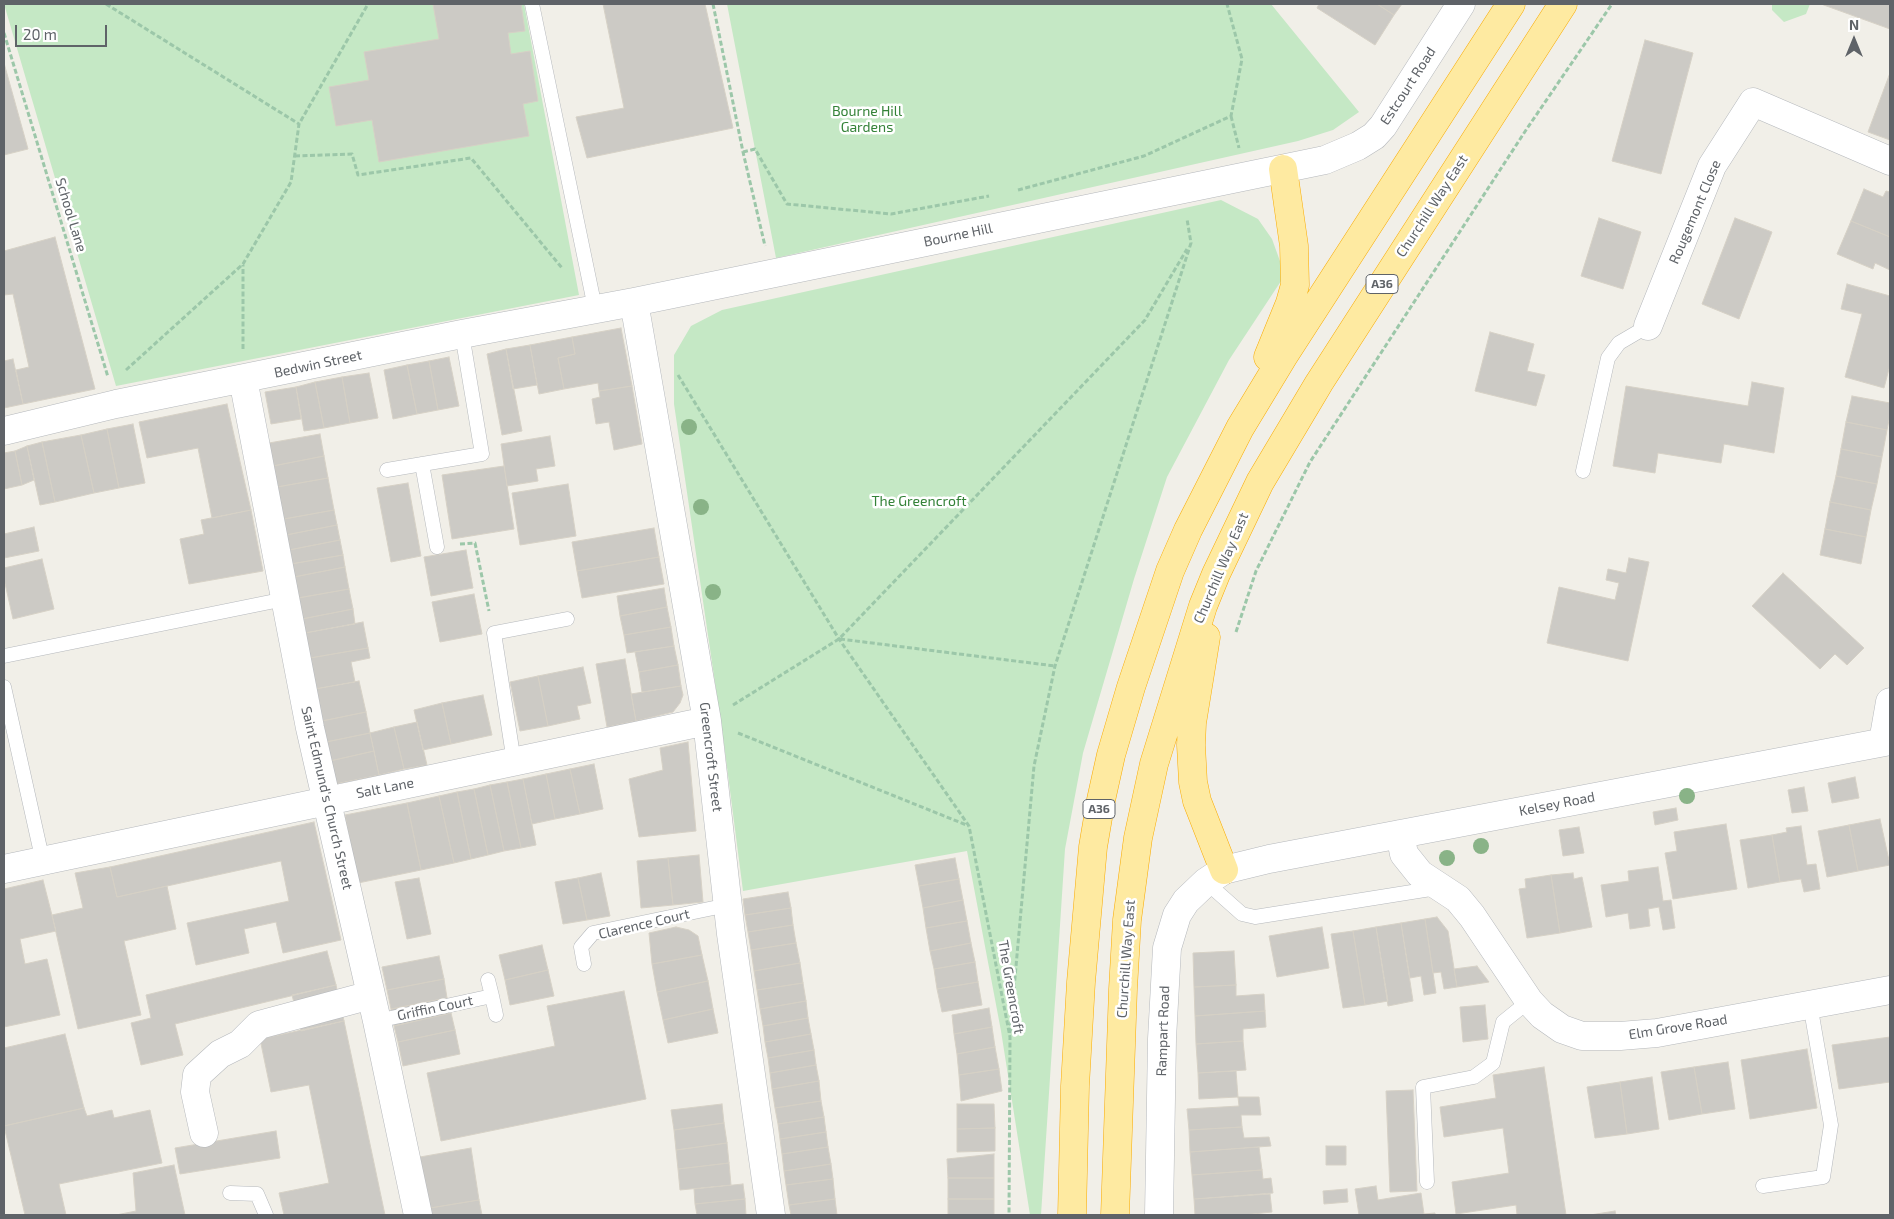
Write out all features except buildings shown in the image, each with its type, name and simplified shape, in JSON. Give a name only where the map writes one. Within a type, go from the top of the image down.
[{"type":"highway","name":"A36","points":[[1072,1215],[1075,1086],[1081,982],[1094,847],[1101,800],[1111,755],[1130,687],[1170,571],[1188,530],[1240,428],[1288,350],[1511,4]]},
{"type":"highway","name":"Churchill Way East","points":[[1115,1215],[1127,920],[1138,838],[1147,793],[1167,720],[1200,614],[1216,574],[1260,482],[1319,383],[1563,4]]},
{"type":"highway","points":[[1240,428],[1290,303],[1295,285],[1294,246],[1283,169]]},
{"type":"highway","points":[[1215,876],[1193,782],[1191,745],[1192,724],[1199,690],[1216,574]]},
{"type":"street","name":"Estcourt Road","points":[[1283,169],[1334,157],[1374,136],[1383,126],[1461,4]]},
{"type":"street","name":"Rougemont Close","points":[[1648,326],[1712,166],[1754,102],[1890,161]]},
{"type":"street","name":"Bourne Hill","points":[[634,302],[1283,169]]},
{"type":"street","name":"Bedwin Street","points":[[4,431],[113,394],[243,379],[462,334],[634,302]]},
{"type":"street","name":"Greencroft Street","points":[[634,302],[707,721],[728,905],[771,1215]]},
{"type":"street","name":"Saint Edmund's Church Street","points":[[243,379],[310,728],[374,1008],[418,1215]]},
{"type":"street","points":[[1886,741],[1890,702]]},
{"type":"street","name":"Salt Lane","points":[[4,869],[707,721]]},
{"type":"street","name":"Kelsey Road","points":[[1215,876],[1269,859],[1886,741]]},
{"type":"street","name":"Elm Grove Road","points":[[1400,834],[1404,854],[1420,874],[1458,899],[1472,916],[1529,1001],[1542,1015],[1562,1029],[1582,1036],[1620,1036],[1657,1033],[1890,990]]},
{"type":"street","name":"Rampart Road","points":[[1158,1215],[1162,1039],[1167,948],[1177,915],[1196,890],[1215,876]]},
{"type":"street","points":[[204,1133],[195,1092],[197,1075],[220,1054],[240,1044],[259,1025],[374,1008]]},
{"type":"lane","points":[[532,4],[595,308]]},
{"type":"lane","points":[[1583,471],[1608,358],[1619,343],[1648,326]]},
{"type":"lane","points":[[387,470],[482,454],[462,334]]},
{"type":"lane","points":[[422,464],[437,546]]},
{"type":"lane","points":[[4,656],[285,599]]},
{"type":"lane","points":[[514,762],[494,633],[567,619]]},
{"type":"lane","points":[[4,687],[43,862]]},
{"type":"lane","points":[[1215,876],[1242,914],[1255,917],[1442,888]]},
{"type":"lane","name":"Clarence Court","points":[[584,964],[581,947],[593,933],[728,905]]},
{"type":"lane","name":"Griffin Court","points":[[488,980],[496,1015]]},
{"type":"lane","name":"Griffin Court","points":[[374,1008],[492,996]]},
{"type":"lane","points":[[1427,1182],[1423,1087],[1474,1077],[1493,1063],[1503,1022],[1529,1001]]},
{"type":"lane","points":[[1763,1186],[1823,1177],[1831,1125],[1810,1004]]},
{"type":"lane","points":[[230,1193],[257,1194],[266,1215]]},
{"type":"path","points":[[106,4],[299,124]]},
{"type":"path","points":[[113,394],[243,264],[292,182],[299,124],[368,4]]},
{"type":"path","points":[[713,4],[743,152],[772,273]]},
{"type":"path","points":[[1017,223],[1011,192],[1144,156],[1231,116],[1242,59],[1227,4]]},
{"type":"path","points":[[1235,634],[1256,571],[1310,462],[1526,130],[1612,4]]},
{"type":"path","name":"School Lane","points":[[4,33],[113,394]]},
{"type":"path","points":[[743,152],[755,149],[787,204],[891,214],[993,196]]},
{"type":"path","points":[[295,156],[352,154],[358,175],[471,158],[564,271]]},
{"type":"path","points":[[1010,1037],[1034,766],[1055,666],[1191,243],[1183,188]]},
{"type":"path","points":[[707,721],[839,639],[1144,320],[1191,243]]},
{"type":"path","points":[[243,264],[243,379]]},
{"type":"path","points":[[675,369],[839,639],[969,826]]},
{"type":"path","points":[[475,543],[494,633]]},
{"type":"path","points":[[839,639],[1055,666]]},
{"type":"path","points":[[707,721],[969,826]]},
{"type":"path","name":"The Greencroft","points":[[969,826],[1010,1037],[1008,1215]]},
{"type":"green space","points":[[4,4],[524,4],[579,295],[116,386]]},
{"type":"green space","name":"Bourne Hill Gardens","points":[[727,4],[1271,4],[1359,112],[1333,130],[1298,141],[776,258]]},
{"type":"green space","points":[[1772,4],[1810,4],[1806,14],[1784,22],[1772,10]]},
{"type":"green space","name":"The Greencroft","points":[[1221,200],[1258,219],[1272,239],[1285,275],[1229,360],[1167,477],[1134,579],[1083,753],[1065,849],[1041,1215],[1030,1215],[1001,1031],[967,851],[743,891],[724,744],[674,404],[674,355],[691,326],[722,310]]}]
